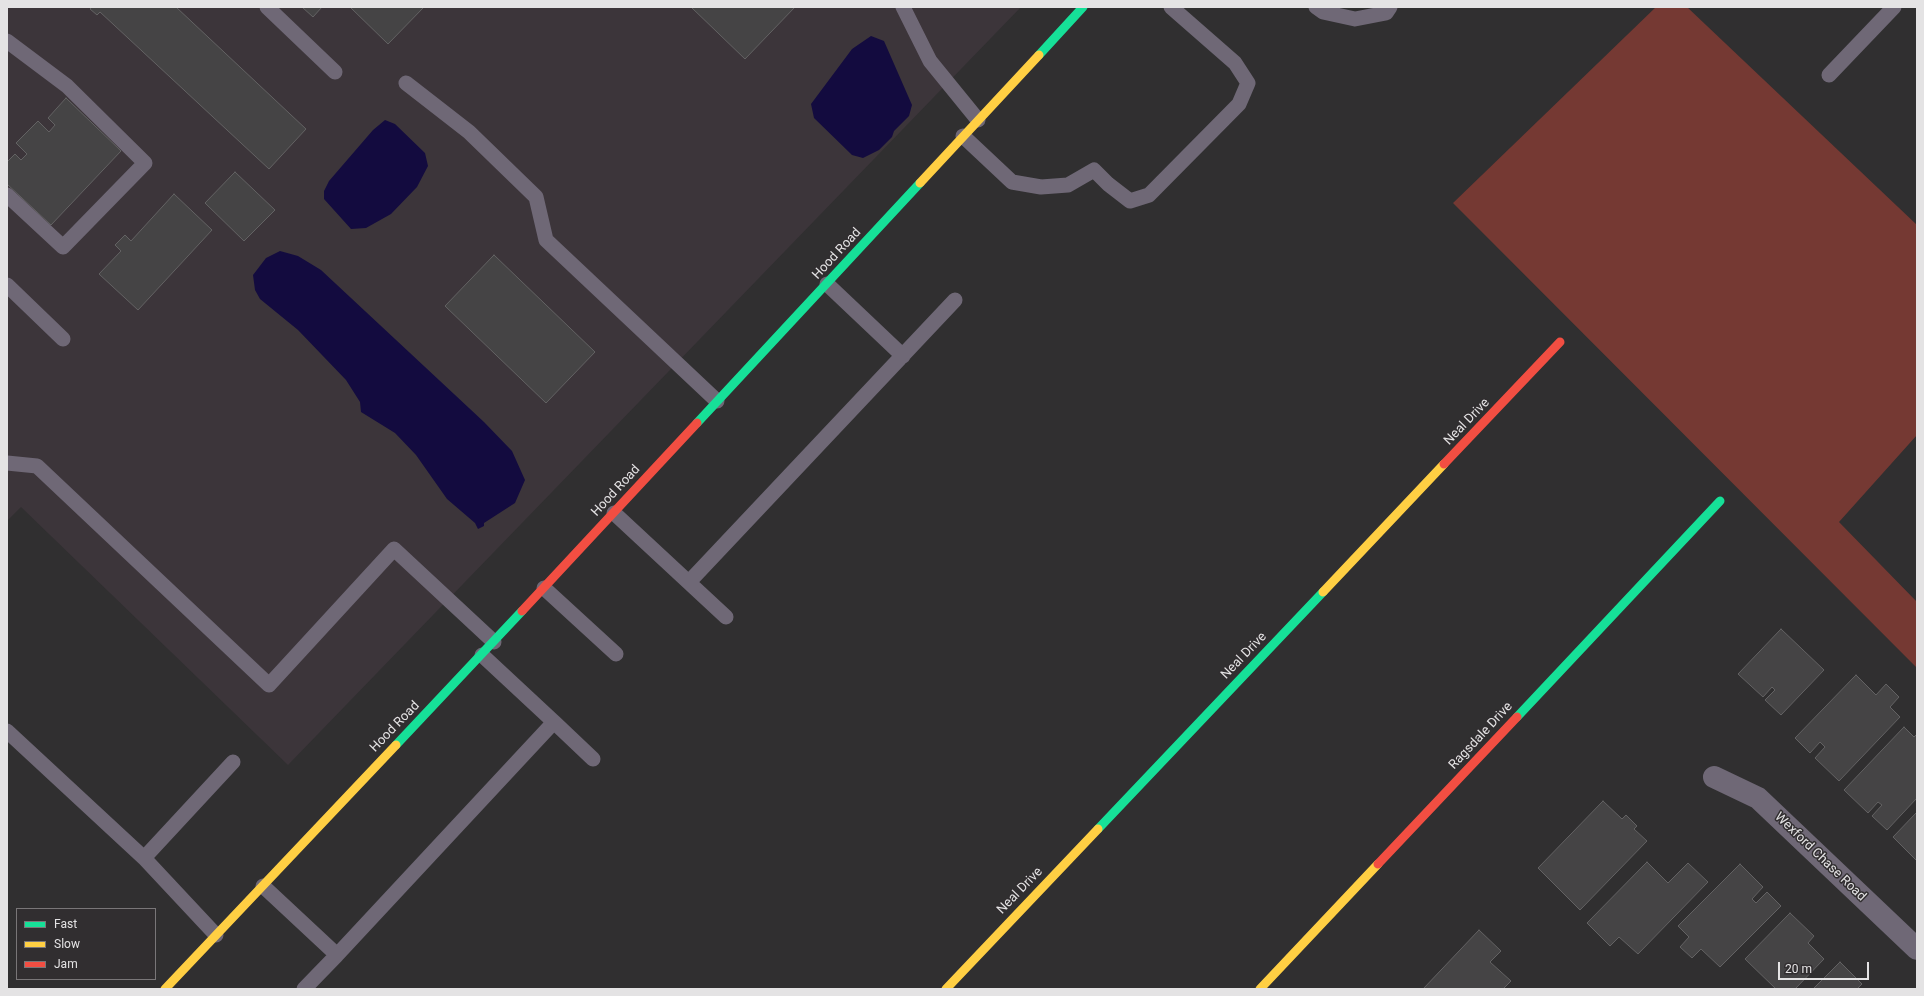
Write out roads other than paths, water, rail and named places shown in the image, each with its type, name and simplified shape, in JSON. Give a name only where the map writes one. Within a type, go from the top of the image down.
[{"type":"street","name":"Hood Road","points":[[165,989],[482,655],[1083,7]]},
{"type":"street","name":"Neal Drive","points":[[946,989],[1560,342]]},
{"type":"street","name":"Ragsdale Drive","points":[[1260,989],[1720,501]]},
{"type":"street","name":"Wexford Chase Road","points":[[1714,777],[1758,798],[1917,949]]},
{"type":"lane","points":[[267,7],[335,72]]},
{"type":"lane","points":[[903,7],[930,60],[978,120]]},
{"type":"lane","points":[[963,136],[1012,182],[1041,187],[1068,185],[1094,170],[1108,184],[1130,201],[1149,194],[1239,104],[1248,84],[1235,63],[1172,7]]},
{"type":"lane","points":[[1316,7],[1324,12],[1355,18],[1386,12],[1390,7]]},
{"type":"lane","points":[[1829,75],[1894,7]]},
{"type":"lane","points":[[7,41],[67,86],[146,163],[63,247],[7,195]]},
{"type":"lane","points":[[406,83],[469,132],[536,197],[546,240],[717,401]]},
{"type":"lane","points":[[827,284],[903,356]]},
{"type":"lane","points":[[7,285],[63,339]]},
{"type":"lane","points":[[689,582],[955,300]]},
{"type":"lane","points":[[7,463],[37,466],[269,685],[394,549],[494,642]]},
{"type":"lane","points":[[614,512],[726,617]]},
{"type":"lane","points":[[544,588],[616,654]]},
{"type":"lane","points":[[482,655],[593,759]]},
{"type":"lane","points":[[304,989],[554,722]]},
{"type":"lane","points":[[7,731],[144,858],[216,935]]},
{"type":"lane","points":[[144,858],[233,762]]},
{"type":"lane","points":[[262,886],[337,955]]}]
